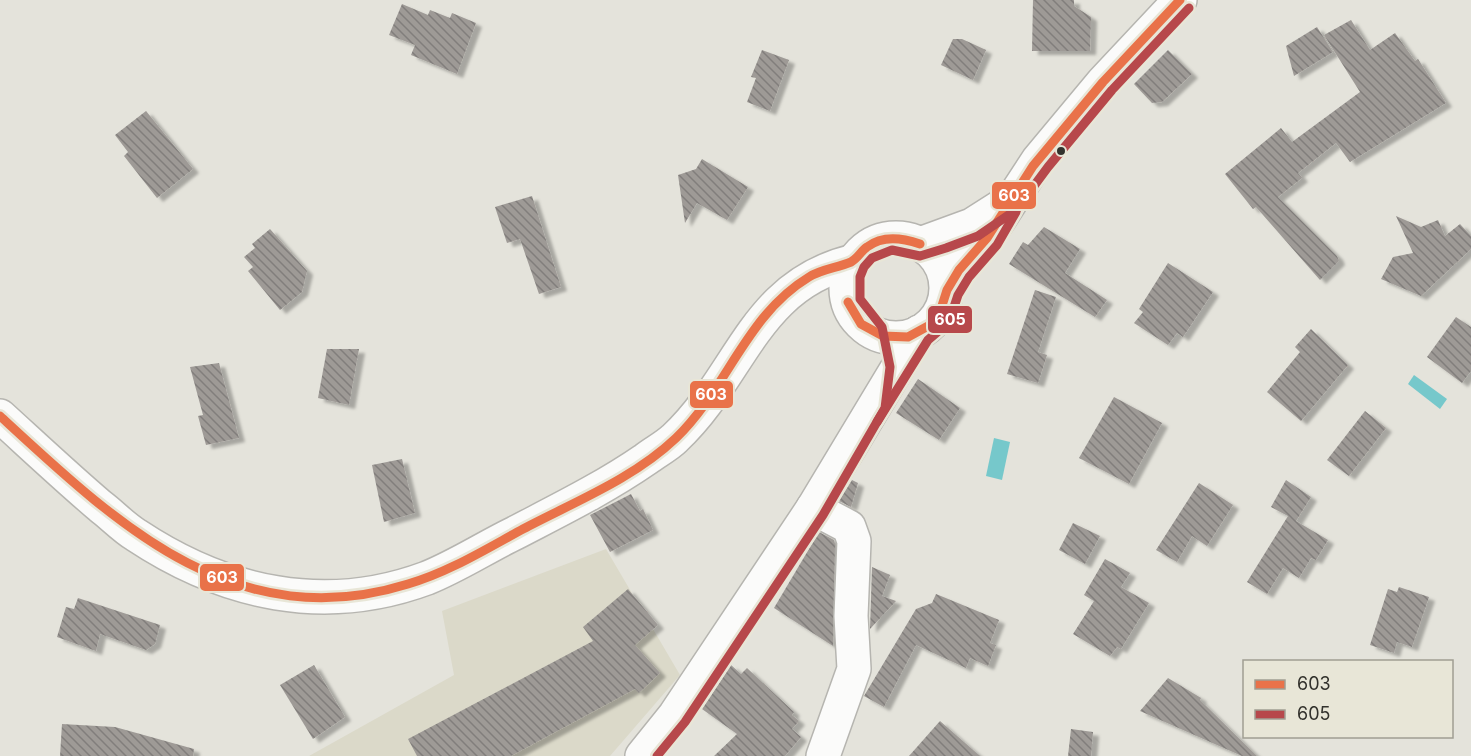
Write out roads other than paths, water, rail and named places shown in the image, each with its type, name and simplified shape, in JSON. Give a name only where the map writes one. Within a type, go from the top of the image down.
[{"type":"main road","points":[[642,756],[675,715],[813,508],[874,403],[919,332],[939,315],[947,290],[959,270],[987,238],[1033,166],[1103,82],[1180,0]]},
{"type":"main road","points":[[921,244],[972,225],[1009,201]]},
{"type":"main road","points":[[919,332],[895,338],[871,332],[853,313],[848,302],[848,274],[854,261],[864,249],[891,238],[906,238],[921,244],[940,263],[947,290]]},
{"type":"main road","points":[[0,416],[134,534],[184,563],[224,581],[265,592],[346,595],[428,577],[583,498],[631,469],[674,440],[704,406],[767,314],[787,292],[808,277],[854,261]]},
{"type":"main road","points":[[767,314],[792,303],[812,299],[848,302]]},
{"type":"main road","points":[[871,332],[878,369],[874,403]]},
{"type":"main road","points":[[813,508],[849,527],[854,541],[851,616],[854,669],[824,756]]},
{"type":"water","points":[[1414,375],[1447,399],[1440,409],[1408,384]]},
{"type":"water","points":[[994,438],[1010,442],[1002,480],[986,476]]}]
